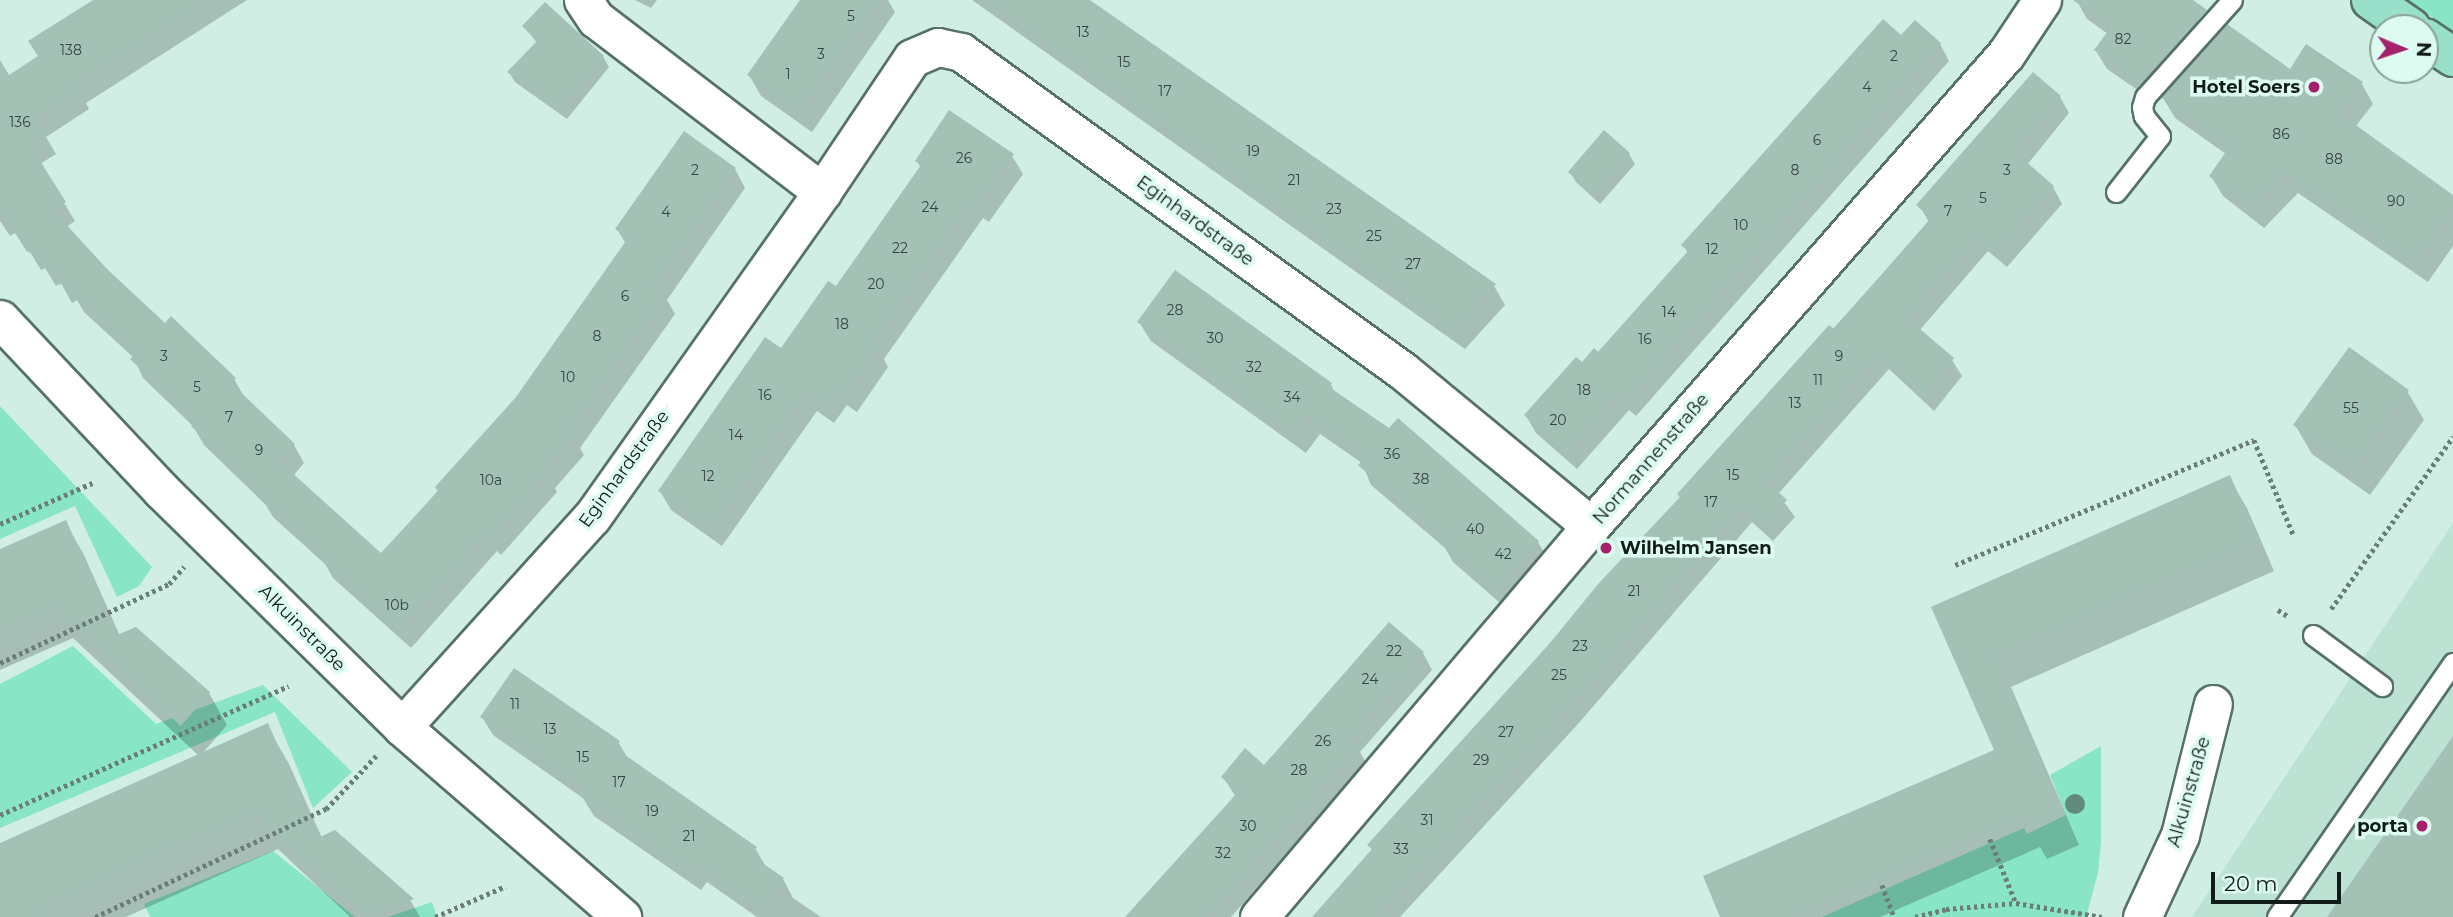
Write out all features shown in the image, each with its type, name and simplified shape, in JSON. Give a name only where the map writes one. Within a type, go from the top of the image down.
[{"type":"main road","points":[[2371,0],[2391,14]]},
{"type":"street","points":[[583,0],[596,19],[822,192]]},
{"type":"street","name":"Normannenstraße","points":[[1259,917],[1591,526],[2006,54],[2042,0]]},
{"type":"street","name":"Eginhardstraße","points":[[402,727],[592,517],[822,192],[912,58],[938,47],[961,52],[1403,371],[1591,526]]},
{"type":"street","name":"Alkuinstraße","points":[[0,319],[211,538],[402,727],[622,917]]},
{"type":"street","name":"Alkuinstraße","points":[[2142,917],[2180,835],[2213,704]]},
{"type":"lane","points":[[2116,192],[2160,136],[2144,116],[2142,107],[2145,97],[2232,0]]},
{"type":"lane","points":[[2313,635],[2382,686]]},
{"type":"lane","points":[[2277,917],[2453,663]]},
{"type":"path","points":[[2278,610],[2313,635],[2453,437]]},
{"type":"path","points":[[1955,565],[2254,440],[2294,536]]},
{"type":"path","points":[[0,524],[92,483]]},
{"type":"path","points":[[0,663],[169,584],[211,538]]},
{"type":"path","points":[[0,815],[288,686]]},
{"type":"path","points":[[95,917],[326,809],[402,727]]},
{"type":"path","points":[[1990,839],[2016,903]]},
{"type":"path","points":[[1882,885],[1894,917]]},
{"type":"path","points":[[435,917],[506,886]]},
{"type":"path","points":[[1915,917],[1946,909],[2016,903],[2103,917]]},
{"type":"shaded area","points":[[2453,523],[2453,917],[2192,917]]},
{"type":"green space","points":[[2408,0],[2453,0],[2453,32],[2439,22],[2439,14],[2428,14]]},
{"type":"green space","points":[[0,406],[152,567],[139,586],[117,597],[75,506],[0,539]]},
{"type":"green space","points":[[73,646],[156,724],[263,685],[352,772],[313,808],[275,712],[0,828],[0,684]]},
{"type":"green space","points":[[2101,746],[2101,842],[2098,873],[2086,917],[1822,917],[2024,828],[2027,834],[2066,815],[2050,775]]},
{"type":"green space","points":[[273,851],[355,917],[150,917],[144,904]]},
{"type":"green space","points":[[432,902],[437,917],[388,917]]},
{"type":"building","points":[[93,0],[208,0],[77,84],[80,90],[37,118],[47,134],[30,145],[66,202],[53,210],[107,269],[165,323],[171,316],[236,378],[231,383],[295,444],[279,461],[381,553],[438,491],[435,487],[516,397],[628,238],[615,229],[684,131],[736,168],[654,286],[666,294],[569,430],[575,435],[544,469],[548,472],[490,537],[486,534],[400,631],[320,559],[323,555],[260,498],[262,495],[191,426],[195,421],[130,359],[136,353],[71,293],[65,282],[60,285],[50,265],[43,269],[34,250],[29,253],[18,232],[15,234],[0,211],[0,60],[9,75],[38,56],[28,41]]},
{"type":"building","points":[[800,0],[878,0],[800,113],[747,75]]},
{"type":"building","points":[[985,0],[1090,0],[1496,284],[1454,331]]},
{"type":"building","points":[[2073,0],[2193,0],[2207,10],[2141,83],[2094,50],[2111,27]]},
{"type":"building","points":[[545,2],[604,56],[561,110],[507,72],[537,41],[522,26]]},
{"type":"building","points":[[1883,19],[1901,35],[1915,20],[1941,43],[1626,401],[1618,394],[1566,453],[1524,415],[1576,357],[1582,362],[1594,348],[1598,352],[1688,251],[1681,245]]},
{"type":"building","points":[[2227,24],[2290,69],[2306,44],[2363,82],[2339,113],[2453,195],[2453,210],[2416,263],[2286,174],[2252,208],[2209,176],[2230,146],[2161,97]]},
{"type":"building","points":[[2033,72],[2061,96],[2015,152],[2054,186],[1997,252],[1978,236],[1907,318],[1954,358],[1924,396],[1879,354],[1766,481],[1787,500],[1763,526],[1742,507],[1569,708],[1376,917],[1312,917],[1372,849],[1367,845],[1550,643],[1599,583],[1680,497],[1677,494],[1829,325],[1834,329],[1931,218],[1916,205]]},
{"type":"building","points":[[949,110],[1014,154],[978,205],[972,201],[872,343],[879,347],[846,394],[836,387],[823,406],[806,393],[711,529],[658,491],[765,337],[781,348],[828,281],[836,286],[921,165],[915,161]]},
{"type":"building","points":[[1604,130],[1630,153],[1594,195],[1568,172]]},
{"type":"building","points":[[1175,270],[1332,383],[1329,387],[1389,428],[1398,418],[1539,541],[1496,591],[1439,542],[1443,538],[1358,465],[1366,456],[1308,415],[1295,435],[1137,322]]},
{"type":"building","points":[[2349,347],[2409,390],[2353,468],[2293,425]]},
{"type":"building","points":[[2230,475],[2258,540],[1995,656],[2063,815],[2028,829],[2022,817],[1793,917],[1720,917],[1703,876],[1994,750],[1931,607]]},
{"type":"building","points":[[66,520],[117,635],[136,627],[210,692],[181,726],[54,607],[0,631],[0,549]]},
{"type":"building","points":[[1389,622],[1424,652],[1350,738],[1358,745],[1208,917],[1125,917],[1238,792],[1221,777],[1245,748],[1264,765]]},
{"type":"building","points":[[514,668],[620,741],[615,748],[757,847],[751,855],[784,878],[762,910],[696,864],[690,873],[581,797],[586,790],[480,717]]},
{"type":"building","points":[[268,723],[318,838],[335,830],[414,899],[367,917],[255,812],[41,907],[45,917],[0,917],[0,843]]},
{"type":"building","name":"porta","points":[[2453,736],[2453,917],[2327,917]]},
{"type":"place","name":"Hotel Soers","points":[[2314,87]]},
{"type":"place","name":"Wilhelm Jansen","points":[[1606,548]]},
{"type":"place","name":"porta","points":[[2422,826]]}]
